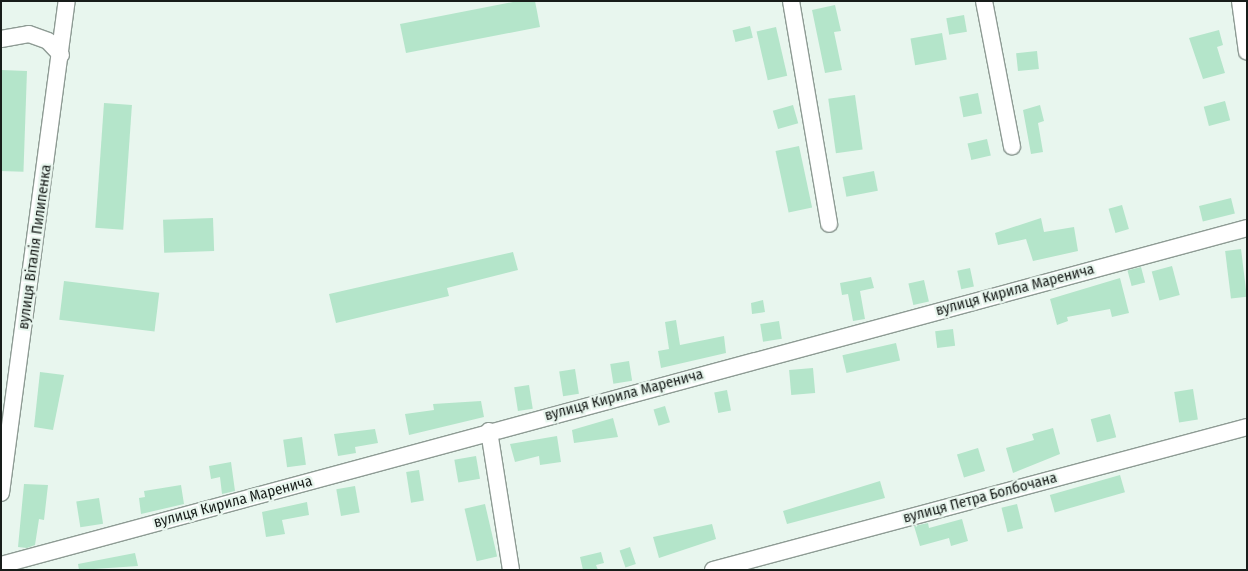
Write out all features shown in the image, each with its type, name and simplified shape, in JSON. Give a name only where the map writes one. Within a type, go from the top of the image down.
[{"type":"street","name":"вулиця Віталія Пилипенка","points":[[1,493],[67,1]]},
{"type":"street","points":[[791,1],[829,224]]},
{"type":"street","points":[[984,1],[1012,146]]},
{"type":"street","points":[[1240,1],[1247,52]]},
{"type":"street","points":[[1,39],[29,34],[48,41],[61,55]]},
{"type":"street","name":"вулиця Кирила Маренича","points":[[1,566],[489,431],[1247,228]]},
{"type":"street","name":"вулиця Петра Болбочана","points":[[713,570],[1247,427]]},
{"type":"street","points":[[489,431],[511,570]]},
{"type":"building","points":[[518,1],[535,1],[540,27],[406,53],[400,24]]},
{"type":"building","points":[[835,5],[841,31],[834,32],[842,70],[825,73],[812,10]]},
{"type":"building","points":[[964,15],[967,32],[949,35],[946,18]]},
{"type":"building","points":[[750,26],[753,38],[735,42],[733,30]]},
{"type":"building","points":[[776,27],[787,76],[768,80],[757,31]]},
{"type":"building","points":[[1219,30],[1223,45],[1217,47],[1225,73],[1203,79],[1189,38]]},
{"type":"building","points":[[942,33],[947,60],[915,65],[910,39]]},
{"type":"building","points":[[1037,51],[1039,69],[1018,71],[1016,53]]},
{"type":"building","points":[[1,70],[27,71],[23,172],[1,171]]},
{"type":"building","points":[[978,93],[982,114],[963,117],[959,97]]},
{"type":"building","points":[[855,95],[863,149],[836,153],[828,99]]},
{"type":"building","points":[[1225,101],[1230,120],[1209,126],[1204,107]]},
{"type":"building","points":[[104,103],[132,105],[123,230],[95,228]]},
{"type":"building","points":[[793,105],[798,123],[778,129],[773,111]]},
{"type":"building","points":[[1040,105],[1044,121],[1038,123],[1043,152],[1031,154],[1023,110]]},
{"type":"building","points":[[987,139],[991,156],[971,160],[968,143]]},
{"type":"building","points":[[799,146],[812,208],[789,213],[776,151]]},
{"type":"building","points":[[874,171],[878,191],[846,197],[843,177]]},
{"type":"building","points":[[1231,198],[1235,214],[1203,222],[1199,206]]},
{"type":"building","points":[[1122,205],[1129,229],[1115,233],[1109,209]]},
{"type":"building","points":[[213,218],[214,251],[164,253],[163,220]]},
{"type":"building","points":[[1041,218],[1044,232],[1074,227],[1078,251],[1033,261],[1026,239],[998,245],[995,233]]},
{"type":"building","points":[[1241,249],[1247,297],[1231,299],[1225,251]]},
{"type":"building","points":[[513,252],[518,270],[447,288],[449,296],[336,323],[329,294]]},
{"type":"building","points":[[1172,266],[1180,295],[1159,300],[1152,271]]},
{"type":"building","points":[[1141,267],[1145,282],[1132,286],[1127,271]]},
{"type":"building","points":[[970,268],[974,287],[961,289],[957,271]]},
{"type":"building","points":[[871,277],[874,288],[860,291],[865,319],[853,321],[848,294],[842,295],[840,283]]},
{"type":"building","points":[[1120,278],[1129,313],[1112,317],[1110,309],[1067,317],[1068,321],[1057,325],[1050,299]]},
{"type":"building","points":[[924,280],[929,301],[913,305],[908,284]]},
{"type":"building","points":[[64,281],[159,293],[155,331],[59,320]]},
{"type":"building","points":[[763,300],[765,312],[752,314],[751,303]]},
{"type":"building","points":[[676,320],[680,345],[724,336],[726,353],[661,368],[658,351],[669,349],[665,322]]},
{"type":"building","points":[[779,321],[782,339],[763,342],[760,324]]},
{"type":"building","points":[[953,329],[955,346],[937,348],[935,331]]},
{"type":"building","points":[[896,343],[900,361],[846,373],[842,355]]},
{"type":"building","points":[[629,361],[632,381],[613,384],[610,364]]},
{"type":"building","points":[[813,368],[815,393],[791,395],[789,370]]},
{"type":"building","points":[[575,369],[579,394],[563,396],[559,372]]},
{"type":"building","points":[[40,372],[64,375],[53,430],[34,427]]},
{"type":"building","points":[[529,385],[533,409],[518,411],[514,387]]},
{"type":"building","points":[[1193,389],[1198,420],[1179,423],[1174,392]]},
{"type":"building","points":[[727,390],[731,411],[718,413],[714,392]]},
{"type":"building","points":[[481,401],[484,417],[409,435],[405,414],[434,410],[433,404]]},
{"type":"building","points":[[665,406],[670,422],[658,426],[654,410]]},
{"type":"building","points":[[1110,414],[1116,437],[1097,442],[1091,419]]},
{"type":"building","points":[[613,418],[618,437],[574,443],[572,430]]},
{"type":"building","points":[[1053,428],[1060,454],[1013,473],[1006,448],[1034,440],[1032,434]]},
{"type":"building","points":[[375,429],[378,443],[355,447],[356,453],[338,456],[334,434]]},
{"type":"building","points":[[557,436],[561,462],[540,465],[539,456],[515,462],[510,444]]},
{"type":"building","points":[[302,437],[306,465],[287,467],[283,440]]},
{"type":"building","points":[[978,448],[985,471],[964,477],[957,454]]},
{"type":"building","points":[[476,456],[480,479],[458,482],[454,460]]},
{"type":"building","points":[[231,462],[235,491],[222,494],[220,477],[211,479],[209,466]]},
{"type":"building","points":[[419,470],[424,501],[411,503],[406,472]]},
{"type":"building","points":[[1120,475],[1125,492],[1055,512],[1050,495]]},
{"type":"building","points":[[880,481],[885,498],[787,524],[783,511]]},
{"type":"building","points":[[24,484],[48,485],[44,520],[39,519],[35,545],[27,548],[18,547]]},
{"type":"building","points":[[181,485],[184,504],[141,514],[139,498],[145,497],[144,491]]},
{"type":"building","points":[[355,486],[360,513],[341,516],[336,489]]},
{"type":"building","points":[[99,498],[103,524],[80,527],[76,502]]},
{"type":"building","points":[[307,502],[309,515],[282,520],[285,534],[266,537],[262,512]]},
{"type":"building","points":[[485,504],[497,557],[477,561],[465,509]]},
{"type":"building","points":[[1017,504],[1023,528],[1008,532],[1001,508]]},
{"type":"building","points":[[962,519],[968,541],[951,546],[949,538],[920,546],[914,526],[928,523],[929,528]]},
{"type":"building","points":[[712,524],[716,539],[659,558],[653,537]]},
{"type":"building","points":[[630,547],[636,564],[625,568],[620,551]]},
{"type":"building","points":[[601,552],[604,563],[596,565],[598,570],[583,570],[580,557]]},
{"type":"building","points":[[135,553],[138,566],[79,570],[78,564]]}]
